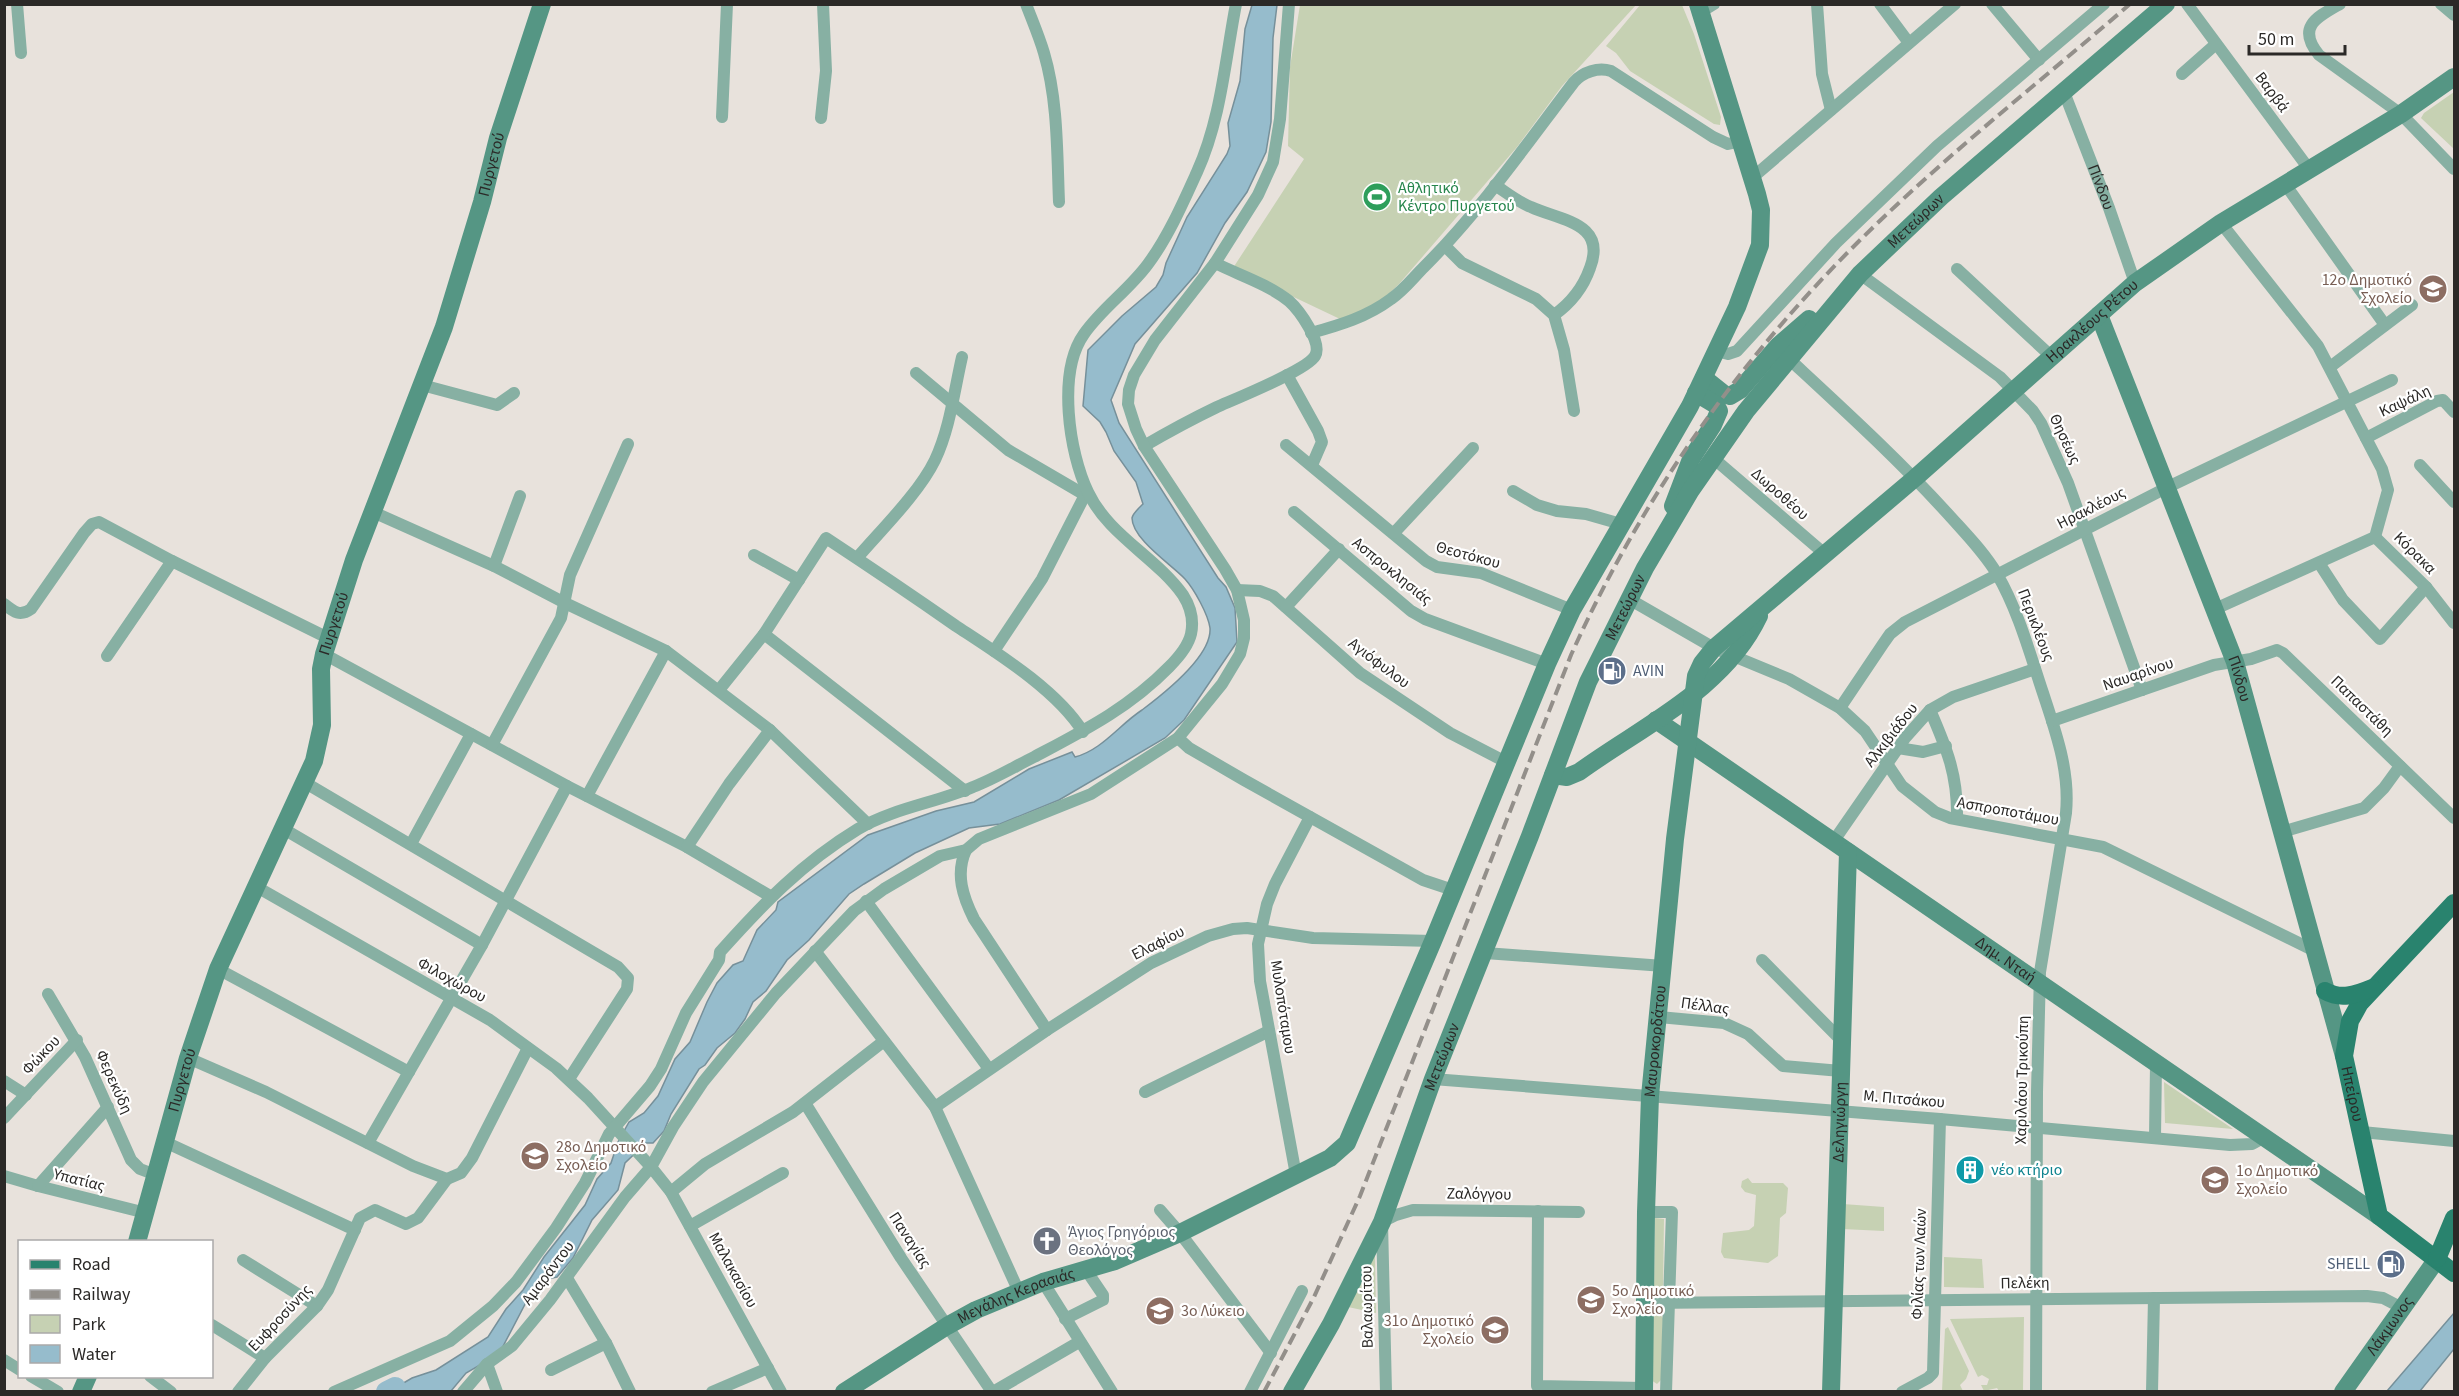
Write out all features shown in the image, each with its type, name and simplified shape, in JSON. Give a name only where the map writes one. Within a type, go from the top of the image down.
[{"type":"main road","name":"Ηπείρου","points":[[2379,1216],[2344,1056],[2347,1032],[2353,1014],[2373,988],[2454,903]]},
{"type":"main road","points":[[2325,991],[2332,995],[2345,996],[2373,988]]},
{"type":"main road","points":[[2379,1216],[2447,1267],[2454,1218]]},
{"type":"street","points":[[17,4],[21,53]]},
{"type":"street","name":"Πυργετού","points":[[138,1240],[188,1058],[218,969],[314,761],[322,725],[321,669],[327,646],[372,512],[422,385],[461,274],[498,138],[542,4]]},
{"type":"street","points":[[722,117],[727,4]]},
{"type":"street","points":[[821,118],[826,71],[823,4]]},
{"type":"street","points":[[1026,4],[1045,54],[1051,85],[1057,135],[1059,202]]},
{"type":"street","points":[[334,1392],[450,1341],[493,1306],[516,1282],[556,1228],[585,1183],[614,1127],[650,1086],[661,1069],[686,1013],[719,960],[720,952],[770,896],[813,861],[868,824],[964,790],[1083,732],[1125,705],[1153,683],[1182,653],[1192,630],[1190,609],[1180,591],[1103,516],[1087,494],[1078,466],[1070,423],[1069,381],[1075,351],[1088,329],[1149,262],[1197,172],[1217,113],[1236,4]]},
{"type":"street","name":"Αμαράντου","points":[[463,1392],[487,1364],[512,1346],[567,1278],[625,1197],[651,1167],[673,1127],[703,1083],[776,993],[866,901],[940,856],[966,850],[979,839],[1091,794],[1178,738],[1222,684],[1240,654],[1244,638],[1244,620],[1237,590],[1144,446],[1128,404],[1129,390],[1134,375],[1155,340],[1215,263],[1258,195],[1273,162],[1280,119],[1289,4]]},
{"type":"street","points":[[1817,4],[1822,74],[1831,110]]},
{"type":"street","points":[[1880,4],[1909,44]]},
{"type":"street","points":[[1752,178],[1954,4]]},
{"type":"street","points":[[1992,4],[2039,60]]},
{"type":"street","points":[[1717,351],[1724,354],[1732,353],[1743,345],[1863,217],[1937,146],[2104,4]]},
{"type":"street","name":"Μετεώρων","points":[[1292,1392],[1331,1324],[1382,1222],[1433,1079],[1485,953],[1588,682],[1629,599],[1712,458],[1788,358],[1857,277],[1941,196],[2166,4]]},
{"type":"street","name":"Βαρβά","points":[[2187,4],[2309,169]]},
{"type":"street","points":[[2340,4],[2314,19],[2310,31],[2313,48],[2319,55],[2401,114],[2454,169]]},
{"type":"street","points":[[2441,4],[2454,15]]},
{"type":"street","name":"Μεγάλης Κερασιάς","points":[[844,1392],[976,1310],[1043,1282],[1115,1262],[1180,1233],[1335,1155],[1347,1143],[1547,664],[1572,610],[1700,386],[1737,307],[1760,246],[1761,210],[1704,7]]},
{"type":"street","points":[[2182,74],[2216,44]]},
{"type":"street","points":[[1311,333],[1354,320],[1392,299],[1445,246],[1496,185],[1574,82],[1583,74],[1598,69],[1611,71],[1713,137],[1728,144],[1742,141]]},
{"type":"street","name":"Ηρακλέους Ρέτου","points":[[1762,609],[1915,478],[2135,283],[2221,223],[2401,114],[2454,77]]},
{"type":"street","name":"Πίνδου","points":[[2064,92],[2101,184],[2135,283]]},
{"type":"street","points":[[2285,184],[2385,325]]},
{"type":"street","points":[[1496,185],[1528,207],[1580,226],[1594,241],[1596,254],[1587,277],[1569,304],[1554,315]]},
{"type":"street","points":[[2215,609],[2375,537],[2385,504],[2388,482],[2349,402],[2318,346],[2221,223]]},
{"type":"street","points":[[1445,246],[1462,264],[1536,299],[1554,315],[1564,350],[1574,411]]},
{"type":"street","points":[[1144,446],[1171,430],[1287,375],[1308,363],[1315,356],[1317,349],[1311,333],[1297,309],[1288,300],[1215,263]]},
{"type":"street","points":[[1957,269],[2052,357]]},
{"type":"street","points":[[1700,386],[1730,396],[1740,390],[1779,345],[1857,277]]},
{"type":"street","name":"Θησέως","points":[[1857,277],[2015,390],[2041,423],[2068,483],[2142,690]]},
{"type":"street","points":[[2330,367],[2412,305]]},
{"type":"street","name":"Πίνδου","points":[[2099,315],[2235,662],[2344,1056]]},
{"type":"street","points":[[857,558],[930,470],[946,431],[962,357]]},
{"type":"street","name":"Περικλέους","points":[[1788,358],[1915,478],[1970,539],[1997,574],[2035,669],[2063,757],[2067,783],[2067,801],[2044,939],[2040,984]]},
{"type":"street","points":[[916,374],[1008,450],[1087,494]]},
{"type":"street","points":[[1287,375],[1322,442],[1312,465]]},
{"type":"street","name":"Ηρακλέους","points":[[1840,708],[1883,644],[1898,627],[2168,487],[2392,380]]},
{"type":"street","points":[[422,385],[497,405],[514,393]]},
{"type":"street","points":[[1667,531],[1676,494],[1684,475],[1719,411],[1700,386]]},
{"type":"street","name":"Καψάλη","points":[[2366,438],[2437,401],[2442,400],[2454,412]]},
{"type":"street","points":[[492,745],[561,618],[566,585],[628,444]]},
{"type":"street","name":"Θεοτόκου","points":[[1286,446],[1312,465],[1419,556],[1437,567],[1481,573],[1572,610]]},
{"type":"street","points":[[1394,533],[1473,448]]},
{"type":"street","name":"Δωροθέου","points":[[1712,458],[1826,555]]},
{"type":"street","points":[[2420,465],[2454,502]]},
{"type":"street","points":[[1513,491],[1557,511],[1586,514],[1621,524]]},
{"type":"street","points":[[994,651],[1042,579],[1087,494]]},
{"type":"street","points":[[494,566],[520,496]]},
{"type":"street","points":[[372,512],[494,566],[666,651],[770,730],[868,824]]},
{"type":"street","name":"Ασπροκλησιάς","points":[[1294,512],[1411,611],[1425,619],[1547,664]]},
{"type":"street","points":[[4,604],[18,614],[31,609],[84,533],[97,522],[107,524],[327,646],[471,734],[687,847],[770,896]]},
{"type":"street","name":"Κόρακα","points":[[2375,537],[2426,587],[2454,622]]},
{"type":"street","points":[[718,690],[764,634],[826,538],[994,651],[1060,704],[1083,732]]},
{"type":"street","points":[[1286,607],[1339,549]]},
{"type":"street","points":[[754,555],[799,580]]},
{"type":"street","points":[[107,656],[172,561]]},
{"type":"street","points":[[2319,563],[2343,600],[2380,639],[2426,587]]},
{"type":"street","name":"Αγιόφυλου","points":[[1237,590],[1260,591],[1273,596],[1360,673],[1450,733],[1506,762]]},
{"type":"street","name":"Ασπροποτάμου","points":[[1629,599],[1714,648],[1789,679],[1840,708],[1865,730],[1902,786],[1935,812],[1957,819],[2103,847],[2313,950]]},
{"type":"street","points":[[1553,775],[1572,776],[1694,694],[1733,655],[1750,634],[1762,609]]},
{"type":"street","name":"Μαυροκορδάτου","points":[[1644,1390],[1650,1096],[1675,839],[1696,676],[1702,663],[1714,648],[1762,609]]},
{"type":"street","points":[[764,634],[964,790]]},
{"type":"street","points":[[586,796],[666,651]]},
{"type":"street","name":"Παπαστάθη","points":[[2235,662],[2280,651],[2454,818]]},
{"type":"street","name":"Ναυαρίνου","points":[[2052,721],[2214,665],[2235,662]]},
{"type":"street","name":"Αλκιβιάδου","points":[[1840,847],[1898,748],[1930,710],[1953,697],[2035,669]]},
{"type":"street","points":[[1930,710],[1946,746],[1957,789],[1957,819]]},
{"type":"street","name":"Δημ. Νταή","points":[[1656,720],[2379,1216]]},
{"type":"street","points":[[687,847],[729,784],[770,730]]},
{"type":"street","points":[[411,844],[471,734]]},
{"type":"street","points":[[1178,738],[1190,748],[1423,880],[1453,890]]},
{"type":"street","points":[[1898,748],[1923,752],[1946,746]]},
{"type":"street","points":[[2282,832],[2364,808],[2384,788],[2400,766]]},
{"type":"street","points":[[304,782],[618,967],[628,978],[627,989],[569,1079]]},
{"type":"street","points":[[368,1143],[482,945],[567,786]]},
{"type":"street","name":"Μυλοπόταμου","points":[[1296,1175],[1257,959],[1260,932],[1275,885],[1310,817]]},
{"type":"street","points":[[282,828],[482,945]]},
{"type":"street","name":"Δεληγιώργη","points":[[1831,1392],[1842,1041],[1840,847]]},
{"type":"street","points":[[966,850],[960,882],[969,910],[1047,1030]]},
{"type":"street","name":"Φιλοχώρου","points":[[255,886],[451,1000],[490,1020],[569,1079],[651,1167]]},
{"type":"street","points":[[866,901],[990,1069]]},
{"type":"street","name":"Ελαφίου","points":[[935,1107],[1047,1030],[1151,963],[1187,946],[1233,929],[1247,928],[1260,932],[1313,939],[1433,941]]},
{"type":"street","points":[[815,951],[935,1107],[1018,1292]]},
{"type":"street","points":[[1485,953],[1664,966]]},
{"type":"street","points":[[1762,960],[1842,1041]]},
{"type":"street","points":[[218,969],[409,1072]]},
{"type":"street","name":"Χαριλάου Τρικούπη","points":[[2036,1392],[2040,984]]},
{"type":"street","name":"Φερεκύδη","points":[[48,994],[77,1040],[131,1160],[140,1169],[156,1175]]},
{"type":"street","name":"Πέλλας","points":[[1659,1017],[1724,1023],[1754,1038],[1783,1066],[1841,1071]]},
{"type":"street","points":[[1145,1092],[1269,1031]]},
{"type":"street","name":"Φώκου","points":[[4,1118],[77,1040]]},
{"type":"street","points":[[671,1192],[705,1164],[761,1132],[805,1103],[884,1041]]},
{"type":"street","points":[[165,1142],[355,1230],[360,1218],[369,1211],[375,1210],[406,1224],[412,1222],[447,1179],[461,1173],[472,1158],[528,1048]]},
{"type":"street","points":[[188,1058],[266,1092],[413,1166],[447,1179]]},
{"type":"street","points":[[2155,1137],[2156,1064]]},
{"type":"street","name":"Μ. Πιτσάκου","points":[[1433,1079],[1840,1110],[2230,1145],[2252,1144],[2263,1138]]},
{"type":"street","points":[[4,1081],[26,1095]]},
{"type":"street","name":"Παναγίας","points":[[805,1103],[901,1258],[992,1392]]},
{"type":"street","points":[[38,1186],[108,1107]]},
{"type":"street","name":"Φιλίας των Λαών","points":[[1902,1392],[1933,1373],[1940,1119]]},
{"type":"street","points":[[2362,1132],[2454,1141]]},
{"type":"street","name":"Μαλακασίου","points":[[651,1167],[671,1192],[781,1392]]},
{"type":"street","points":[[690,1226],[783,1173]]},
{"type":"street","name":"Υπατίας","points":[[4,1176],[146,1213]]},
{"type":"street","points":[[2356,1202],[2365,1199],[2373,1190]]},
{"type":"street","points":[[1160,1209],[1271,1353]]},
{"type":"street","name":"Ζαλόγγου","points":[[1382,1222],[1413,1210],[1579,1212]]},
{"type":"street","points":[[1538,1211],[1537,1386],[1644,1390]]},
{"type":"street","points":[[1646,1212],[1672,1212],[1666,1392]]},
{"type":"street","name":"Βαλαωρίτου","points":[[1382,1222],[1386,1392]]},
{"type":"street","name":"Ευφροσύνης","points":[[238,1392],[265,1358],[317,1306],[328,1290],[355,1230]]},
{"type":"street","points":[[243,1260],[317,1306]]},
{"type":"street","name":"Λάκμωνος","points":[[2343,1392],[2404,1309],[2447,1267]]},
{"type":"street","points":[[1065,1319],[1103,1300],[1103,1294],[1086,1270]]},
{"type":"street","points":[[567,1278],[606,1343],[630,1392]]},
{"type":"street","points":[[1043,1282],[1112,1392]]},
{"type":"street","points":[[1250,1392],[1302,1291]]},
{"type":"street","name":"Πελέκη","points":[[1645,1304],[2367,1296],[2383,1298],[2404,1309]]},
{"type":"street","points":[[2152,1392],[2154,1298]]},
{"type":"street","points":[[213,1326],[265,1358]]},
{"type":"street","points":[[992,1392],[1079,1342]]},
{"type":"street","points":[[551,1370],[606,1343]]},
{"type":"street","points":[[4,1360],[18,1369]]},
{"type":"street","points":[[487,1364],[497,1392]]},
{"type":"street","points":[[712,1392],[768,1368]]},
{"type":"street","points":[[33,1378],[58,1392]]},
{"type":"street","points":[[81,1392],[88,1378]]},
{"type":"street","points":[[151,1378],[171,1392]]},
{"type":"green space","name":"Αθλητικό Κέντρο Πυργετού","points":[[1300,5],[1636,5],[1562,86],[1517,147],[1399,284],[1374,308],[1340,319],[1233,268],[1304,159],[1288,146],[1290,67]]},
{"type":"green space","points":[[1640,5],[1682,5],[1721,117],[1720,125],[1714,124],[1630,71],[1616,53],[1606,46]]},
{"type":"green space","points":[[2454,92],[2454,149],[2421,118],[2424,113]]},
{"type":"green space","points":[[2164,1082],[2233,1129],[2165,1123]]},
{"type":"green space","points":[[1748,1178],[1752,1183],[1783,1183],[1788,1188],[1786,1213],[1780,1218],[1778,1256],[1768,1263],[1724,1258],[1721,1252],[1723,1233],[1749,1230],[1754,1226],[1756,1195],[1745,1192],[1741,1187],[1742,1181]]},
{"type":"green space","points":[[1843,1204],[1884,1207],[1884,1231],[1842,1229]]},
{"type":"green space","points":[[1655,1218],[1664,1219],[1663,1293],[1658,1297],[1654,1294]]},
{"type":"green space","points":[[1375,1255],[1376,1313],[1348,1307]]},
{"type":"green space","points":[[1944,1257],[1982,1259],[1984,1288],[1944,1287]]},
{"type":"green space","points":[[1659,1314],[1663,1318],[1661,1380],[1657,1384],[1651,1380],[1653,1316]]},
{"type":"green space","points":[[2024,1317],[2023,1391],[1999,1391],[1997,1388],[1984,1391],[1981,1385],[1987,1385],[1989,1379],[1982,1375],[1978,1377],[1950,1319]]},
{"type":"green space","points":[[1948,1327],[1969,1371],[1966,1379],[1960,1385],[1963,1391],[1942,1391],[1945,1329]]},
{"type":"water","points":[[1252,5],[1277,5],[1273,38],[1271,122],[1266,152],[1247,192],[1225,223],[1197,273],[1135,344],[1111,400],[1119,423],[1226,587],[1235,608],[1237,642],[1184,720],[1165,738],[1059,800],[1000,824],[969,828],[915,853],[849,894],[809,940],[787,960],[766,991],[753,1002],[735,1033],[717,1048],[705,1065],[699,1069],[671,1114],[664,1131],[653,1143],[646,1143],[625,1163],[618,1190],[592,1220],[573,1258],[557,1277],[547,1279],[534,1287],[499,1354],[466,1373],[451,1391],[398,1391],[395,1388],[412,1378],[436,1370],[488,1337],[544,1257],[585,1205],[597,1179],[611,1163],[618,1142],[629,1122],[644,1113],[658,1096],[675,1059],[690,1042],[717,983],[733,965],[743,961],[757,930],[776,910],[778,902],[868,835],[936,811],[974,802],[1029,769],[1072,752],[1075,757],[1094,749],[1173,685],[1203,651],[1210,628],[1204,609],[1185,579],[1138,534],[1132,518],[1143,504],[1136,482],[1114,451],[1100,422],[1083,406],[1088,350],[1122,316],[1156,287],[1187,217],[1227,154],[1230,146],[1228,123],[1240,81],[1245,29]]},
{"type":"water","points":[[2454,1313],[2454,1349],[2420,1391],[2387,1391]]},
{"type":"waterway","points":[[387,1392],[395,1388]]},
{"type":"railway","points":[[1264,1392],[1314,1297],[1360,1196],[1571,655],[1622,552],[1651,503],[1682,455],[1749,363],[1825,276],[1897,204],[1935,170],[2130,4]]},
{"type":"place","name":"Αθλητικό Κέντρο Πυργετού","points":[[1377,197]]},
{"type":"place","name":"12ο Δημοτικό Σχολείο","points":[[2433,289]]},
{"type":"place","name":"AVIN","points":[[1612,671]]},
{"type":"place","name":"28ο Δημοτικό Σχολείο","points":[[535,1156]]},
{"type":"place","name":"νέο κτήριο","points":[[1970,1170]]},
{"type":"place","name":"1ο Δημοτικό Σχολείο","points":[[2215,1180]]},
{"type":"place","name":"Άγιος Γρηγόριος Θεολόγος","points":[[1047,1241]]},
{"type":"place","name":"SHELL","points":[[2391,1264]]},
{"type":"place","name":"5ο Δημοτικό Σχολείο","points":[[1591,1300]]},
{"type":"place","name":"3ο Λύκειο","points":[[1160,1311]]},
{"type":"place","name":"31ο Δημοτικό Σχολείο","points":[[1495,1330]]}]
